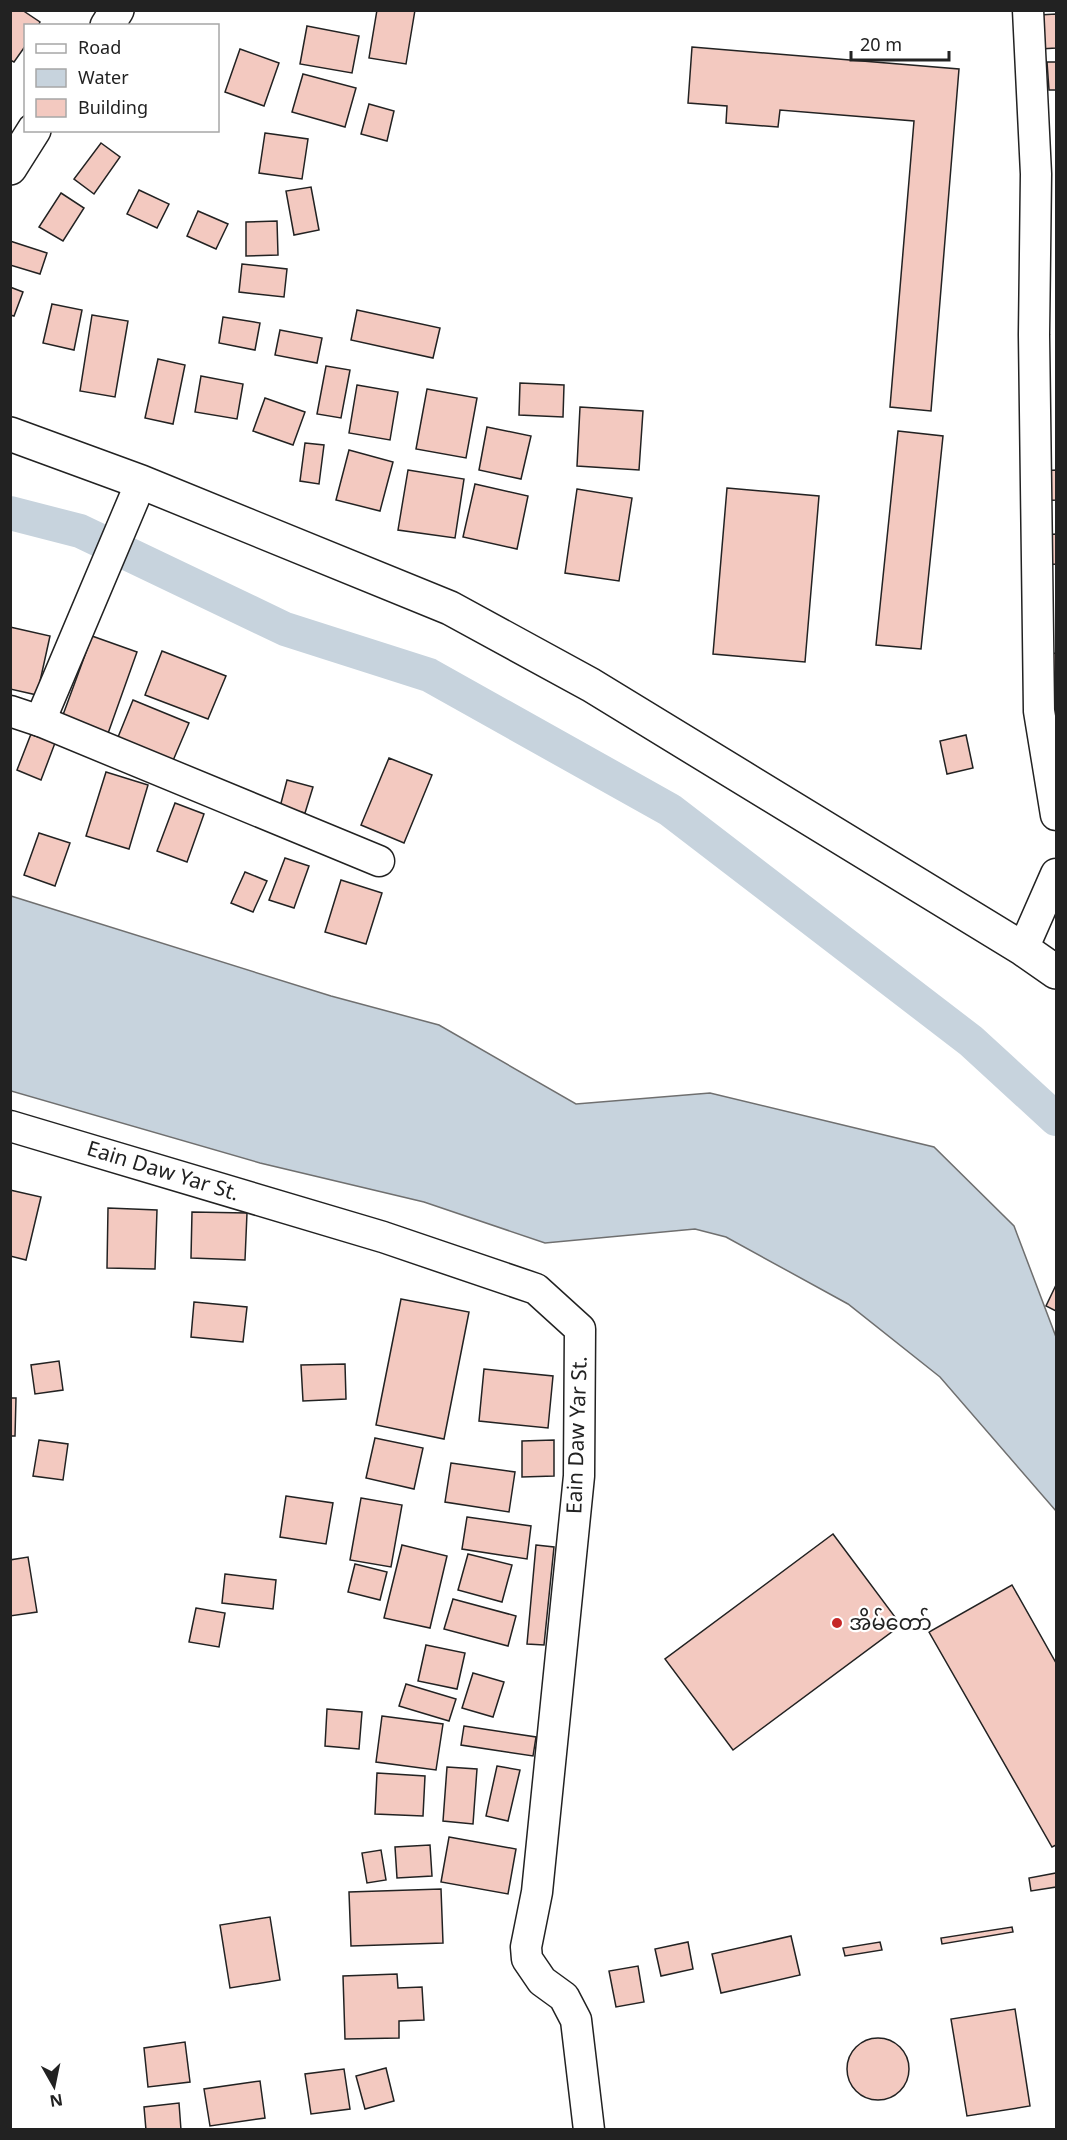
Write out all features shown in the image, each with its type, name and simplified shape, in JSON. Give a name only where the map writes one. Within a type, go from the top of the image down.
[{"type":"street","points":[[108,24],[117,10]]},
{"type":"street","points":[[1028,10],[1046,172],[1034,335],[1039,711],[1056,815]]},
{"type":"street","points":[[10,168],[33,132]]},
{"type":"street","points":[[10,434],[141,482],[450,608],[591,685],[1023,949],[1056,972]]},
{"type":"street","points":[[40,722],[141,482]]},
{"type":"street","points":[[10,711],[379,861]]},
{"type":"street","points":[[1023,949],[1056,874]]},
{"type":"street","name":"Eain Daw Yar St.","points":[[10,1126],[383,1237],[536,1289],[580,1329],[579,1476],[537,1892],[526,1947],[527,1959],[542,1981],[564,1997],[576,2020],[589,2130]]},
{"type":"water","points":[[11,896],[331,996],[439,1025],[576,1104],[710,1093],[934,1147],[1014,1226],[1056,1337],[1056,1511],[940,1377],[848,1304],[726,1237],[695,1229],[545,1243],[424,1202],[260,1163],[11,1091]]},
{"type":"building","points":[[10,10],[22,10],[40,22],[39,24],[24,24],[24,48],[14,62],[10,60]]},
{"type":"building","points":[[377,10],[415,10],[406,64],[369,58]]},
{"type":"building","points":[[1056,14],[1056,48],[1040,49],[1039,15]]},
{"type":"building","points":[[307,26],[359,36],[352,73],[300,64]]},
{"type":"building","points":[[692,47],[959,69],[931,411],[890,407],[914,121],[780,110],[778,127],[726,123],[727,106],[688,103]]},
{"type":"building","points":[[240,49],[279,63],[264,106],[225,92]]},
{"type":"building","points":[[1047,62],[1056,62],[1056,90],[1049,90]]},
{"type":"building","points":[[303,74],[356,88],[345,127],[292,112]]},
{"type":"building","points":[[369,104],[394,111],[387,141],[361,134]]},
{"type":"building","points":[[265,133],[308,139],[302,179],[259,173]]},
{"type":"building","points":[[101,143],[120,157],[94,194],[74,179]]},
{"type":"building","points":[[311,187],[319,230],[294,235],[286,191]]},
{"type":"building","points":[[139,190],[169,204],[157,228],[127,214]]},
{"type":"building","points":[[61,193],[84,208],[63,241],[39,227]]},
{"type":"building","points":[[198,211],[228,224],[216,249],[187,236]]},
{"type":"building","points":[[277,221],[278,255],[246,256],[246,222]]},
{"type":"building","points":[[10,241],[47,253],[40,274],[10,265]]},
{"type":"building","points":[[242,264],[287,269],[284,297],[239,292]]},
{"type":"building","points":[[10,287],[23,292],[14,316],[10,315]]},
{"type":"building","points":[[52,304],[82,310],[74,350],[43,343]]},
{"type":"building","points":[[357,310],[440,328],[433,358],[351,340]]},
{"type":"building","points":[[92,315],[128,321],[115,397],[80,391]]},
{"type":"building","points":[[223,317],[260,323],[255,350],[219,343]]},
{"type":"building","points":[[280,330],[322,338],[317,363],[275,355]]},
{"type":"building","points":[[158,359],[185,365],[173,424],[145,418]]},
{"type":"building","points":[[326,366],[350,370],[341,418],[317,414]]},
{"type":"building","points":[[201,376],[243,384],[237,419],[195,412]]},
{"type":"building","points":[[520,383],[564,385],[563,417],[519,415]]},
{"type":"building","points":[[357,385],[398,392],[390,440],[349,433]]},
{"type":"building","points":[[427,389],[477,398],[466,458],[416,449]]},
{"type":"building","points":[[265,398],[305,412],[293,445],[253,431]]},
{"type":"building","points":[[580,407],[643,411],[639,470],[577,466]]},
{"type":"building","points":[[487,427],[531,436],[521,479],[479,470]]},
{"type":"building","points":[[898,431],[943,436],[921,649],[876,645]]},
{"type":"building","points":[[305,443],[324,445],[319,484],[300,481]]},
{"type":"building","points":[[349,450],[393,462],[380,511],[336,500]]},
{"type":"building","points":[[408,470],[464,479],[455,538],[398,530]]},
{"type":"building","points":[[1056,470],[1056,500],[1042,501],[1040,471]]},
{"type":"building","points":[[475,484],[528,496],[517,549],[463,537]]},
{"type":"building","points":[[727,488],[819,496],[805,662],[713,654]]},
{"type":"building","points":[[577,489],[632,498],[619,581],[565,573]]},
{"type":"building","points":[[1056,534],[1056,564],[1046,565],[1043,535]]},
{"type":"building","points":[[10,627],[50,636],[37,695],[10,689]]},
{"type":"building","points":[[92,636],[137,652],[106,739],[60,723]]},
{"type":"building","points":[[162,651],[226,676],[208,719],[145,695]]},
{"type":"building","points":[[1056,653],[1056,684],[1055,684],[1051,654]]},
{"type":"building","points":[[133,700],[189,723],[169,770],[114,747]]},
{"type":"building","points":[[31,734],[55,743],[41,780],[17,770]]},
{"type":"building","points":[[966,735],[973,768],[947,774],[940,741]]},
{"type":"building","points":[[389,758],[432,775],[404,843],[361,825]]},
{"type":"building","points":[[106,772],[148,785],[129,849],[86,836]]},
{"type":"building","points":[[287,780],[313,787],[305,813],[280,807]]},
{"type":"building","points":[[175,803],[204,814],[187,862],[157,851]]},
{"type":"building","points":[[39,833],[70,843],[55,886],[24,875]]},
{"type":"building","points":[[285,858],[309,866],[294,908],[269,900]]},
{"type":"building","points":[[245,872],[267,881],[253,912],[231,903]]},
{"type":"building","points":[[341,880],[382,893],[366,944],[325,932]]},
{"type":"building","points":[[10,1190],[41,1197],[26,1260],[10,1256]]},
{"type":"building","points":[[108,1208],[157,1210],[155,1269],[107,1268]]},
{"type":"building","points":[[192,1212],[247,1213],[245,1260],[191,1258]]},
{"type":"building","points":[[1056,1285],[1056,1311],[1046,1306]]},
{"type":"building","points":[[401,1299],[469,1312],[444,1439],[376,1425]]},
{"type":"building","points":[[194,1302],[247,1307],[243,1342],[191,1337]]},
{"type":"building","points":[[59,1361],[63,1390],[35,1394],[31,1365]]},
{"type":"building","points":[[345,1364],[346,1399],[303,1401],[301,1365]]},
{"type":"building","points":[[484,1369],[553,1376],[548,1428],[479,1421]]},
{"type":"building","points":[[10,1398],[16,1398],[15,1436],[10,1436]]},
{"type":"building","points":[[375,1438],[423,1448],[414,1489],[366,1478]]},
{"type":"building","points":[[39,1440],[68,1444],[63,1480],[33,1476]]},
{"type":"building","points":[[554,1440],[554,1476],[522,1477],[522,1441]]},
{"type":"building","points":[[451,1463],[515,1472],[509,1512],[445,1502]]},
{"type":"building","points":[[286,1496],[333,1503],[326,1544],[280,1537]]},
{"type":"building","points":[[361,1498],[402,1505],[391,1567],[350,1560]]},
{"type":"building","points":[[467,1517],[531,1526],[527,1559],[462,1549]]},
{"type":"building","points":[[833,1534],[901,1625],[733,1750],[665,1659]]},
{"type":"building","points":[[402,1545],[447,1556],[430,1628],[384,1618]]},
{"type":"building","points":[[536,1545],[554,1547],[544,1645],[527,1644]]},
{"type":"building","points":[[468,1554],[512,1565],[502,1602],[458,1590]]},
{"type":"building","points":[[28,1557],[37,1612],[10,1616],[10,1560]]},
{"type":"building","points":[[355,1564],[387,1572],[380,1600],[348,1592]]},
{"type":"building","points":[[225,1574],[276,1580],[273,1609],[222,1603]]},
{"type":"building","points":[[1012,1585],[1056,1663],[1056,1845],[1052,1847],[929,1632]]},
{"type":"building","points":[[453,1599],[516,1616],[508,1646],[444,1629]]},
{"type":"building","points":[[196,1608],[225,1613],[219,1647],[189,1642]]},
{"type":"building","points":[[426,1645],[465,1653],[457,1689],[418,1681]]},
{"type":"building","points":[[473,1673],[504,1682],[493,1717],[462,1708]]},
{"type":"building","points":[[406,1684],[456,1699],[449,1721],[399,1706]]},
{"type":"building","points":[[327,1709],[362,1712],[359,1749],[325,1746]]},
{"type":"building","points":[[382,1716],[443,1724],[436,1770],[376,1762]]},
{"type":"building","points":[[464,1726],[536,1737],[533,1756],[461,1745]]},
{"type":"building","points":[[497,1766],[520,1770],[508,1821],[486,1816]]},
{"type":"building","points":[[447,1767],[477,1769],[473,1824],[443,1821]]},
{"type":"building","points":[[377,1773],[425,1776],[423,1816],[375,1814]]},
{"type":"building","points":[[449,1837],[516,1849],[508,1894],[441,1882]]},
{"type":"building","points":[[430,1845],[432,1876],[397,1878],[395,1847]]},
{"type":"building","points":[[381,1850],[386,1880],[367,1883],[362,1853]]},
{"type":"building","points":[[1056,1873],[1056,1887],[1031,1891],[1029,1878]]},
{"type":"building","points":[[441,1889],[443,1943],[351,1946],[349,1892]]},
{"type":"building","points":[[270,1917],[280,1980],[230,1988],[220,1925]]},
{"type":"building","points":[[1012,1927],[1013,1932],[942,1944],[941,1938]]},
{"type":"building","points":[[791,1936],[800,1975],[721,1993],[712,1954]]},
{"type":"building","points":[[688,1942],[693,1969],[661,1976],[655,1949]]},
{"type":"building","points":[[880,1942],[882,1950],[845,1956],[843,1948]]},
{"type":"building","points":[[638,1966],[644,2002],[616,2007],[609,1971]]},
{"type":"building","points":[[397,1974],[398,1988],[422,1987],[424,2020],[399,2021],[399,2038],[345,2039],[343,1976]]},
{"type":"building","points":[[1015,2009],[1030,2106],[967,2116],[951,2019]]},
{"type":"building","points":[[872,2038],[884,2038],[900,2047],[907,2057],[909,2069],[907,2081],[900,2091],[884,2100],[872,2100],[861,2095],[852,2086],[847,2075],[847,2063],[852,2052],[861,2043]]},
{"type":"building","points":[[185,2042],[190,2082],[148,2087],[144,2048]]},
{"type":"building","points":[[386,2068],[394,2101],[365,2109],[356,2076]]},
{"type":"building","points":[[344,2069],[350,2109],[311,2114],[305,2074]]},
{"type":"building","points":[[260,2081],[265,2118],[210,2126],[204,2089]]},
{"type":"building","points":[[179,2103],[181,2130],[146,2130],[144,2107]]},
{"type":"waterway","points":[[10,513],[80,531],[285,629],[429,675],[670,810],[971,1041],[1056,1119]]},
{"type":"place","name":"အိမ်တော်","points":[[837,1623]]}]
